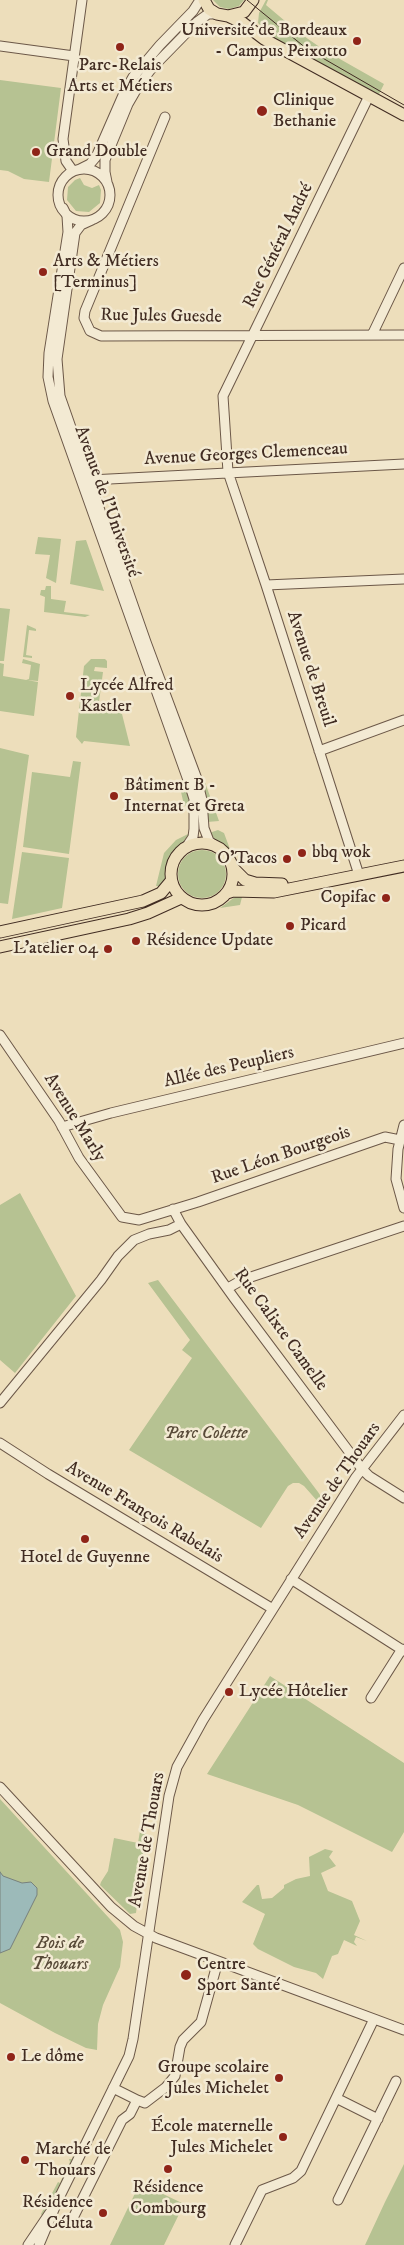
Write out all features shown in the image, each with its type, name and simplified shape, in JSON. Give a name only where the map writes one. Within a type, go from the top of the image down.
[{"type":"main road","points":[[204,0],[210,9],[243,23],[256,34],[276,46],[404,114]]},
{"type":"main road","points":[[222,15],[236,15],[252,3]]},
{"type":"main road","points":[[252,3],[253,22],[276,46]]},
{"type":"main road","points":[[232,868],[232,881],[226,893],[217,901],[202,905],[193,904],[181,898],[171,881],[172,862],[178,853],[187,846],[200,843],[214,845],[225,853],[232,868],[245,880],[265,885],[404,866]]},
{"type":"main road","points":[[226,893],[233,891],[274,892],[404,859]]},
{"type":"main road","points":[[0,932],[143,902],[161,892],[171,881]]},
{"type":"main road","points":[[0,947],[129,919],[148,913],[181,898]]},
{"type":"main road","points":[[0,938],[11,936],[35,925]]},
{"type":"street","points":[[82,0],[63,139],[66,161],[77,170],[96,171],[107,182]]},
{"type":"street","points":[[200,0],[193,11],[160,45],[133,78],[124,93],[96,157],[90,164],[67,176],[60,187],[59,200],[62,208],[75,219],[92,220],[99,216],[108,205],[110,197],[105,172],[105,160],[128,104],[139,85],[152,68],[196,22],[208,14],[222,15]]},
{"type":"street","points":[[0,46],[74,56]]},
{"type":"street","name":"Rue Général André","points":[[228,472],[223,396],[369,96]]},
{"type":"street","name":"Rue Jules Guesde","points":[[165,117],[85,311],[85,325],[90,331],[101,336],[404,335]]},
{"type":"street","points":[[108,205],[125,212]]},
{"type":"street","name":"Avenue de l'Université","points":[[62,208],[67,216],[68,232],[53,369],[53,401],[143,643],[197,779],[202,800],[204,828],[209,841],[214,845]]},
{"type":"street","name":"Avenue de l'Université","points":[[58,325],[75,233],[81,225],[92,220]]},
{"type":"street","points":[[372,335],[404,268]]},
{"type":"street","name":"Avenue de l'Université","points":[[53,369],[60,396],[90,480],[194,799],[194,829],[192,838],[187,846]]},
{"type":"street","name":"Avenue Georges Clemenceau","points":[[90,480],[404,464]]},
{"type":"street","name":"Avenue de Breuil","points":[[228,472],[358,872]]},
{"type":"street","points":[[266,585],[404,579]]},
{"type":"street","points":[[319,751],[404,720]]},
{"type":"street","name":"Avenue Marly","points":[[0,1035],[62,1127],[80,1158],[122,1217]]},
{"type":"street","name":"Allée des Peupliers","points":[[62,1127],[140,1106],[404,1043]]},
{"type":"street","points":[[404,1125],[400,1140],[396,1178],[404,1208]]},
{"type":"street","name":"Rue Léon Bourgeois","points":[[122,1217],[138,1220],[385,1137],[400,1140]]},
{"type":"street","name":"Rue Calixte Camelle","points":[[173,1209],[181,1224],[362,1469],[404,1498]]},
{"type":"street","points":[[0,1403],[101,1280],[118,1256],[134,1240],[149,1234],[169,1230],[181,1224]]},
{"type":"street","points":[[228,1288],[242,1280],[404,1226]]},
{"type":"street","name":"Avenue de Thouars","points":[[38,2245],[58,2200],[129,2056],[169,1796],[177,1767],[203,1720],[362,1469],[404,1415]]},
{"type":"street","name":"Avenue François Rabelais","points":[[0,1443],[48,1474],[273,1609]]},
{"type":"street","points":[[292,1578],[403,1650],[371,1698]]},
{"type":"street","points":[[0,1787],[111,1907],[132,1925],[148,1934],[404,2030]]},
{"type":"street","points":[[113,2088],[145,2103],[166,2087],[175,2076],[183,2040],[201,2022],[218,1961]]},
{"type":"street","points":[[235,2245],[262,2190],[293,2178],[301,2171],[374,2019]]},
{"type":"street","points":[[338,2200],[396,2081]]},
{"type":"street","points":[[336,2098],[378,2119]]},
{"type":"street","points":[[72,2220],[122,2120],[130,2114],[137,2100]]},
{"type":"street","name":"Avenue de Thouars","points":[[28,2245],[58,2200]]},
{"type":"green space","points":[[213,0],[244,0],[239,6],[229,9],[220,7]]},
{"type":"green space","points":[[266,0],[268,0],[266,5],[298,32],[324,50],[384,84],[378,96],[274,39],[258,23],[259,13]]},
{"type":"green space","points":[[0,80],[61,88],[49,182],[24,179],[8,171],[0,170]]},
{"type":"green space","points":[[80,178],[84,185],[92,188],[99,185],[101,190],[100,203],[89,212],[76,211],[67,200],[68,187]]},
{"type":"green space","points":[[38,537],[61,539],[56,583],[46,578],[50,555],[35,554]]},
{"type":"green space","points":[[86,540],[104,591],[70,584],[76,541]]},
{"type":"green space","points":[[46,586],[51,586],[51,599],[66,601],[64,612],[90,615],[85,617],[44,612],[45,597],[40,595],[41,590],[45,590]]},
{"type":"green space","points":[[0,608],[10,609],[4,661],[0,661]]},
{"type":"green space","points":[[27,625],[36,629],[36,631],[29,630],[26,655],[32,656],[32,658],[23,657]]},
{"type":"green space","points":[[23,659],[40,664],[38,681],[26,680],[29,679],[31,665],[22,663]]},
{"type":"green space","points":[[91,659],[105,659],[107,661],[107,668],[95,667],[94,671],[103,672],[99,702],[116,705],[117,711],[122,714],[130,746],[84,741],[82,744],[76,737],[84,666]]},
{"type":"green space","points":[[0,663],[4,664],[3,676],[38,682],[34,716],[0,711]]},
{"type":"green space","points":[[0,748],[29,755],[8,904],[0,903]]},
{"type":"green space","points":[[73,761],[81,762],[69,854],[23,847],[32,772],[70,777]]},
{"type":"green space","points":[[203,777],[211,799],[206,811],[200,778]]},
{"type":"green space","points":[[187,790],[189,809],[184,805],[181,792]]},
{"type":"green space","points":[[214,807],[219,821],[207,822],[206,814]]},
{"type":"green space","points":[[218,830],[224,833],[231,852],[212,838],[209,833]]},
{"type":"green space","points":[[190,833],[185,841],[172,853],[167,863],[165,880],[161,886],[156,886],[164,853],[176,840]]},
{"type":"green space","points":[[202,850],[211,852],[219,857],[224,865],[226,874],[224,883],[219,891],[211,896],[202,898],[193,896],[185,891],[180,883],[178,874],[180,865],[185,857],[193,852]]},
{"type":"green space","points":[[22,852],[69,858],[62,908],[12,919]]},
{"type":"green space","points":[[235,897],[242,897],[240,905],[220,908]]},
{"type":"green space","points":[[20,1193],[76,1296],[15,1373],[0,1360],[0,1205]]},
{"type":"green space","name":"Parc Colette","points":[[158,1280],[318,1492],[322,1498],[319,1503],[304,1486],[299,1483],[293,1483],[288,1486],[261,1528],[129,1450],[192,1358],[182,1350],[190,1340],[148,1283]]},
{"type":"green space","points":[[270,1676],[404,1763],[404,1832],[392,1852],[298,1805],[207,1774]]},
{"type":"green space","name":"Bois de Thouars","points":[[0,1799],[120,1930],[123,1942],[120,1967],[103,2005],[98,2024],[97,2050],[86,2048],[55,2033],[0,2003]]},
{"type":"green space","points":[[146,1829],[136,1913],[130,1914],[100,1885],[108,1871],[114,1838],[138,1843],[140,1831]]},
{"type":"green space","points":[[325,1849],[333,1851],[329,1857],[336,1866],[321,1873],[328,1891],[352,1901],[360,1921],[354,1935],[367,1941],[356,1937],[354,1942],[357,1946],[344,1940],[338,1954],[332,1956],[323,1979],[316,1973],[294,1967],[258,1949],[253,1944],[265,1914],[242,1902],[257,1885],[259,1885],[262,1899],[272,1898],[284,1888],[284,1885],[296,1879],[310,1876],[309,1857]]},
{"type":"green space","points":[[74,2149],[78,2151],[43,2217],[41,2214],[58,2182],[60,2183],[64,2170],[66,2171],[70,2162],[69,2159],[72,2159]]},
{"type":"green space","points":[[404,2164],[404,2245],[365,2245],[385,2202]]},
{"type":"green space","points":[[140,2183],[184,2204],[164,2245],[110,2245]]},
{"type":"water","points":[[0,1872],[3,1876],[22,1883],[31,1882],[37,1888],[37,1895],[10,1949],[0,1953]]},
{"type":"tram line","points":[[247,0],[307,49],[404,105]]},
{"type":"place","name":"Université de Bordeaux - Campus Peixotto","points":[[357,41]]},
{"type":"place","name":"Parc-Relais Arts et Métiers","points":[[120,47]]},
{"type":"place","name":"Clinique Bethanie","points":[[262,111]]},
{"type":"place","name":"Grand Double","points":[[36,152]]},
{"type":"place","name":"Arts & Métiers [Terminus]","points":[[43,272]]},
{"type":"place","name":"Lycée Alfred Kastler","points":[[70,696]]},
{"type":"place","name":"Bâtiment B - Internat et Greta","points":[[114,796]]},
{"type":"place","name":"bbq wok","points":[[302,853]]},
{"type":"place","name":"O'Tacos","points":[[287,859]]},
{"type":"place","name":"Copifac","points":[[386,898]]},
{"type":"place","name":"Picard","points":[[290,926]]},
{"type":"place","name":"Résidence Update","points":[[136,941]]},
{"type":"place","name":"L'atelier 04","points":[[108,949]]},
{"type":"place","name":"Hotel de Guyenne","points":[[85,1539]]},
{"type":"place","name":"Lycée Hôtelier","points":[[229,1692]]},
{"type":"place","name":"Centre Sport Santé","points":[[186,1975]]},
{"type":"place","name":"Le dôme","points":[[11,2057]]},
{"type":"place","name":"Groupe scolaire Jules Michelet","points":[[279,2078]]},
{"type":"place","name":"École maternelle Jules Michelet","points":[[283,2137]]},
{"type":"place","name":"Marché de Thouars","points":[[25,2160]]},
{"type":"place","name":"Résidence Combourg","points":[[168,2169]]},
{"type":"place","name":"Résidence Céluta","points":[[103,2213]]}]
